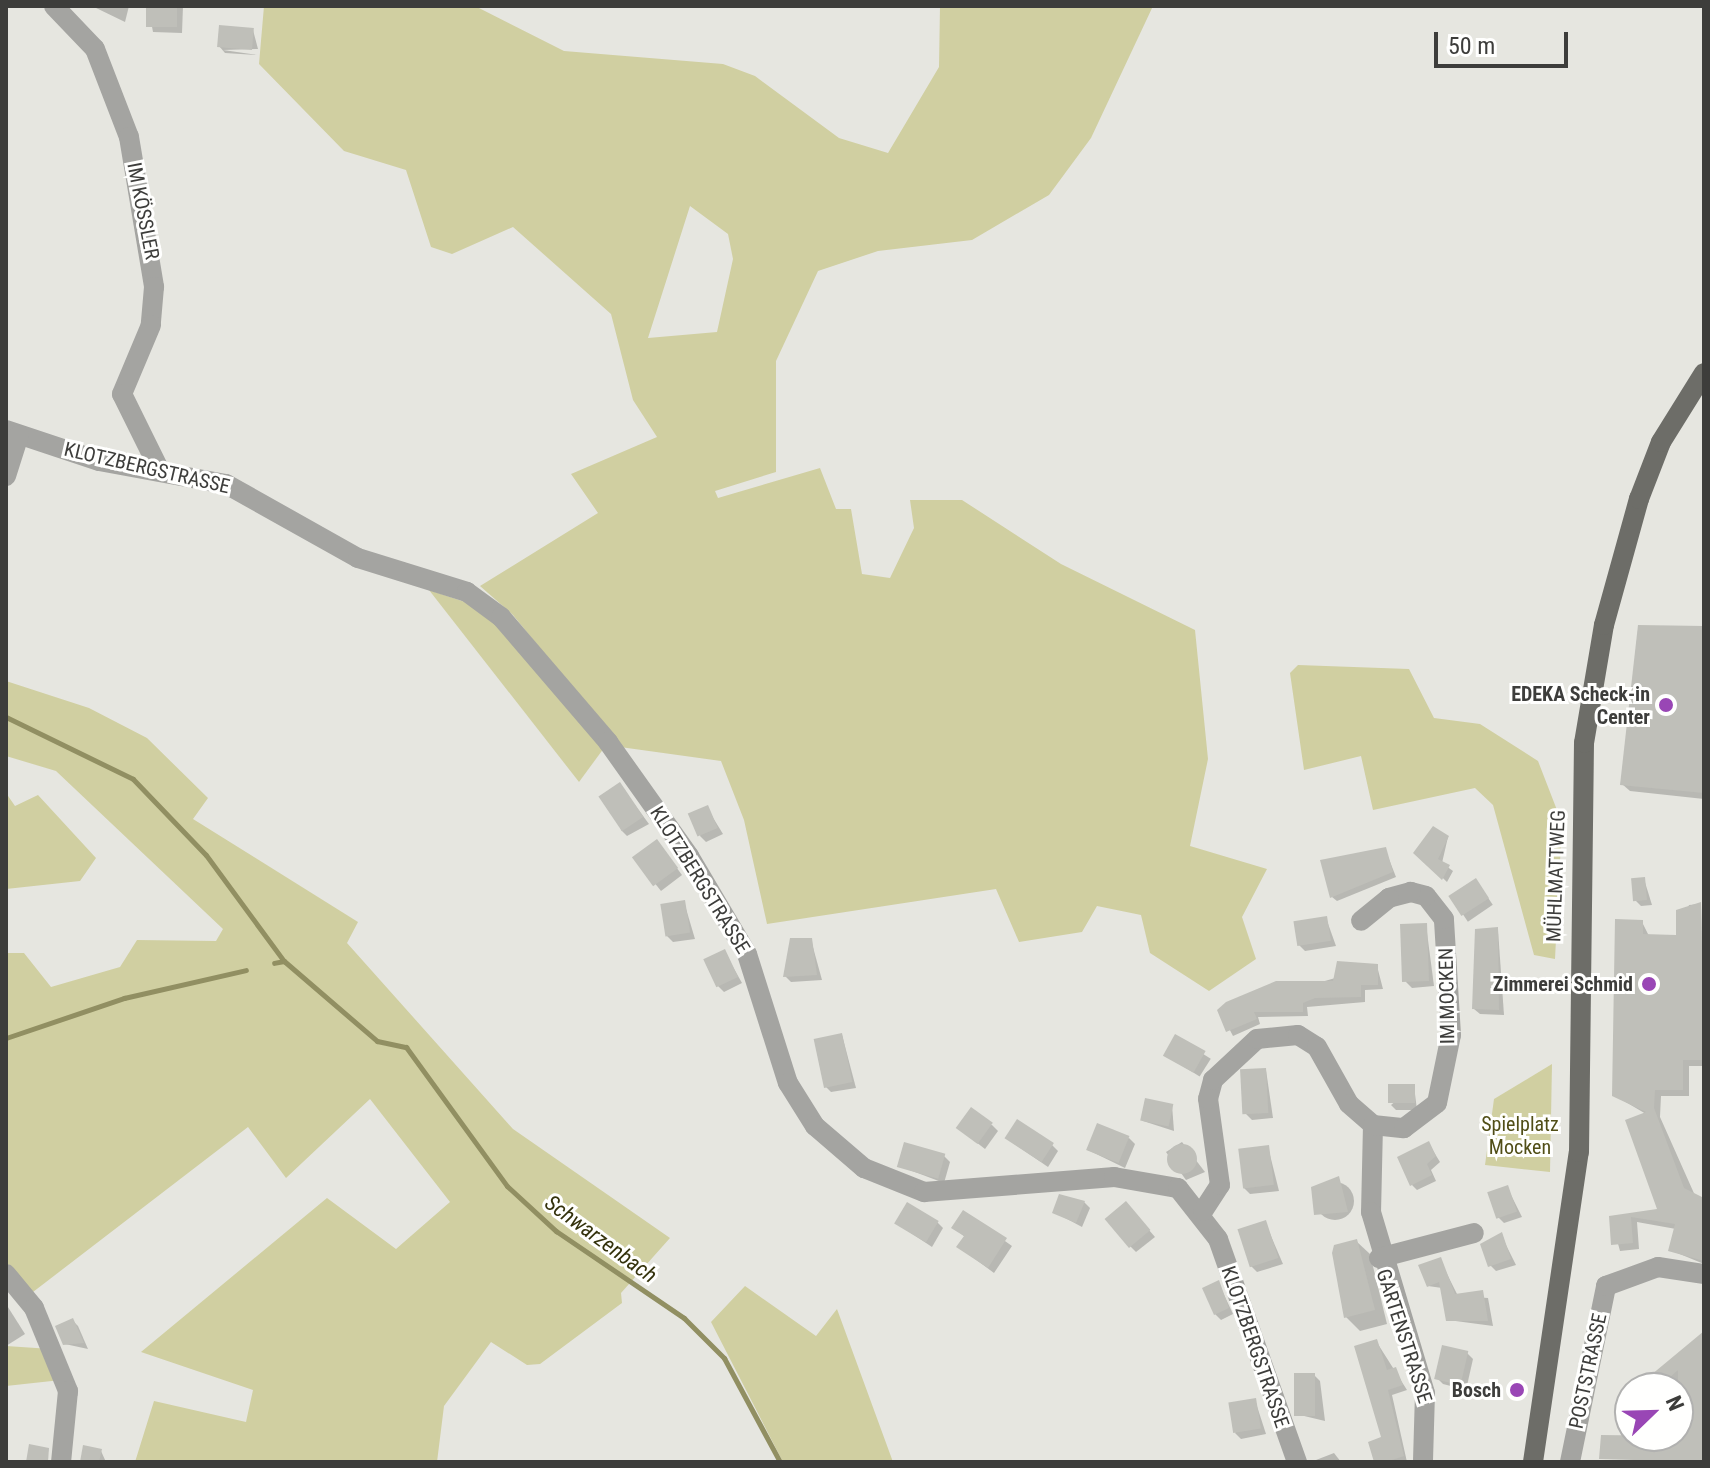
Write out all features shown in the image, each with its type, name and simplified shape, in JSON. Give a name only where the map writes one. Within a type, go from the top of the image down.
[{"type":"main road","name":"MÜHLMATTWEG","points":[[1533,1462],[1579,1152],[1584,743],[1604,625],[1643,488],[1704,373]]},
{"type":"street","name":"IM KÖSSLER","points":[[54,6],[95,49],[129,137],[154,287],[151,325],[122,394],[160,471]]},
{"type":"street","name":"KLOTZBERGSTRASSE","points":[[13,432],[99,461],[237,488],[358,558],[467,592],[501,617],[608,742],[689,856],[747,954],[788,1083],[815,1126],[864,1168],[924,1192],[1149,1179],[1178,1188],[1203,1211],[1249,1317],[1297,1462]]},
{"type":"street","points":[[6,476],[13,432]]},
{"type":"street","name":"IM MOCKEN","points":[[1361,921],[1389,898],[1426,896],[1444,919],[1447,949],[1451,1035],[1437,1103],[1404,1128],[1373,1125]]},
{"type":"street","points":[[1203,1211],[1220,1185],[1208,1099],[1213,1080],[1257,1039],[1298,1035],[1317,1047],[1349,1104],[1373,1125]]},
{"type":"street","name":"GARTENSTRASSE","points":[[1373,1125],[1371,1212],[1379,1258],[1425,1393],[1423,1462]]},
{"type":"street","name":"GARTENSTRASSE","points":[[1379,1258],[1474,1233]]},
{"type":"street","name":"POSTSTRASSE","points":[[1570,1462],[1606,1286],[1658,1267],[1704,1274]]},
{"type":"street","points":[[6,1274],[47,1332],[68,1391],[61,1462]]},
{"type":"green space","points":[[264,6],[475,6],[564,51],[723,64],[755,76],[839,138],[888,153],[939,67],[940,6],[1153,6],[1091,138],[1049,195],[972,240],[878,251],[818,271],[776,361],[776,472],[715,491],[718,498],[820,468],[836,509],[851,509],[862,574],[890,578],[914,528],[910,500],[962,500],[1061,564],[1195,630],[1208,759],[1190,846],[1267,869],[1242,917],[1256,959],[1209,991],[1150,953],[1141,915],[1097,906],[1082,932],[1019,942],[996,889],[767,924],[744,820],[721,761],[620,747],[513,615],[480,586],[598,513],[571,474],[657,437],[633,400],[611,314],[513,227],[452,254],[431,247],[406,170],[344,151],[259,64]],"holes":[[[690,206],[728,234],[733,259],[717,332],[648,338]]]},
{"type":"green space","points":[[429,590],[471,604],[495,622],[604,748],[579,782]]},
{"type":"green space","points":[[1298,665],[1409,669],[1434,718],[1480,724],[1538,761],[1562,823],[1555,959],[1534,955],[1493,805],[1475,788],[1373,810],[1361,756],[1304,770],[1290,673]]},
{"type":"green space","points":[[6,681],[89,708],[147,738],[208,798],[193,819],[358,922],[347,943],[513,1129],[670,1238],[621,1293],[622,1303],[540,1364],[527,1365],[491,1342],[444,1406],[437,1462],[135,1462],[154,1401],[246,1422],[253,1390],[141,1352],[327,1198],[396,1249],[450,1202],[370,1099],[286,1178],[248,1127],[33,1292],[6,1262],[6,953],[24,953],[51,987],[120,967],[137,940],[216,941],[223,929],[56,771],[6,756]]},
{"type":"green space","points":[[6,793],[15,806],[38,795],[96,858],[80,881],[6,889]]},
{"type":"green space","name":"Spielplatz Mocken","points":[[1552,1064],[1550,1172],[1485,1165],[1494,1099]]},
{"type":"green space","points":[[745,1286],[816,1336],[837,1309],[893,1462],[783,1462],[711,1322]]},
{"type":"green space","points":[[6,1346],[51,1349],[61,1380],[6,1386]]},
{"type":"building","points":[[146,6],[177,6],[177,27],[146,27]]},
{"type":"building","points":[[219,25],[254,28],[252,50],[217,47]]},
{"type":"building","name":"EDEKA Scheck-in Center","points":[[1638,625],[1704,626],[1704,793],[1620,785]]},
{"type":"building","points":[[620,782],[643,817],[622,831],[598,797]]},
{"type":"building","points":[[708,805],[718,828],[698,837],[688,814]]},
{"type":"building","points":[[1433,826],[1449,836],[1438,859],[1450,865],[1442,880],[1413,853]]},
{"type":"building","points":[[657,839],[678,868],[653,886],[632,857]]},
{"type":"building","points":[[1386,847],[1393,872],[1330,898],[1320,860]]},
{"type":"building","points":[[1645,877],[1647,900],[1633,901],[1631,878]]},
{"type":"building","points":[[1476,878],[1489,898],[1461,916],[1448,896]]},
{"type":"building","points":[[685,900],[690,933],[665,937],[660,904]]},
{"type":"building","points":[[1701,902],[1704,1060],[1683,1060],[1683,1090],[1655,1090],[1654,1108],[1684,1188],[1704,1198],[1704,1261],[1668,1251],[1675,1224],[1631,1217],[1633,1243],[1611,1245],[1609,1216],[1657,1209],[1625,1120],[1646,1112],[1612,1096],[1615,919],[1643,920],[1643,934],[1676,935],[1676,910]]},
{"type":"building","points":[[1327,916],[1331,941],[1297,946],[1293,921]]},
{"type":"building","points":[[1427,923],[1429,981],[1402,982],[1400,924]]},
{"type":"building","points":[[1498,927],[1499,1010],[1472,1009],[1475,929]]},
{"type":"building","points":[[790,938],[812,938],[817,975],[783,977]]},
{"type":"building","points":[[725,949],[738,977],[716,987],[703,959]]},
{"type":"building","points":[[1337,961],[1378,964],[1378,985],[1361,985],[1361,997],[1315,998],[1303,1003],[1303,1012],[1254,1012],[1257,1019],[1226,1032],[1217,1010],[1226,1002],[1276,981],[1333,981]]},
{"type":"building","points":[[842,1033],[852,1082],[824,1088],[814,1039]]},
{"type":"building","points":[[1175,1034],[1206,1051],[1193,1073],[1163,1056]]},
{"type":"building","points":[[1266,1068],[1268,1113],[1242,1114],[1240,1069]]},
{"type":"building","points":[[1388,1084],[1415,1084],[1415,1103],[1388,1103]]},
{"type":"building","points":[[1145,1098],[1173,1104],[1169,1127],[1140,1120]]},
{"type":"building","points":[[971,1107],[993,1123],[978,1144],[956,1128]]},
{"type":"building","points":[[1017,1119],[1054,1143],[1041,1162],[1004,1138]]},
{"type":"building","points":[[1097,1123],[1129,1136],[1119,1163],[1086,1150]]},
{"type":"building","points":[[1429,1141],[1436,1156],[1427,1164],[1432,1175],[1410,1186],[1397,1157]]},
{"type":"building","points":[[904,1142],[945,1154],[938,1179],[897,1167]]},
{"type":"building","points":[[1182,1144],[1193,1148],[1197,1159],[1193,1170],[1182,1174],[1171,1170],[1167,1159],[1171,1148]]},
{"type":"building","points":[[1269,1145],[1274,1185],[1243,1188],[1238,1149]]},
{"type":"building","points":[[1339,1176],[1348,1212],[1314,1215],[1311,1187]]},
{"type":"building","points":[[1508,1185],[1517,1211],[1496,1219],[1487,1192]]},
{"type":"building","points":[[1059,1194],[1085,1201],[1076,1223],[1052,1213]]},
{"type":"building","points":[[1126,1201],[1150,1230],[1129,1248],[1105,1219]]},
{"type":"building","points":[[907,1202],[939,1221],[926,1242],[894,1223]]},
{"type":"building","points":[[963,1210],[1007,1238],[988,1268],[956,1247],[964,1236],[951,1228]]},
{"type":"building","points":[[1266,1220],[1278,1258],[1250,1267],[1237,1229]]},
{"type":"building","points":[[1502,1232],[1511,1259],[1488,1267],[1480,1244]]},
{"type":"building","points":[[1357,1239],[1375,1310],[1344,1318],[1332,1253],[1334,1245]]},
{"type":"building","points":[[1441,1257],[1455,1294],[1483,1290],[1488,1321],[1446,1321],[1439,1282],[1427,1287],[1418,1265]]},
{"type":"building","points":[[1219,1280],[1229,1308],[1214,1315],[1202,1288]]},
{"type":"building","points":[[73,1318],[84,1343],[63,1345],[55,1326]]},
{"type":"building","points":[[1704,1331],[1704,1462],[1599,1459],[1601,1435],[1614,1435],[1614,1452],[1694,1452],[1694,1372],[1655,1372]]},
{"type":"building","points":[[1377,1339],[1387,1370],[1396,1367],[1403,1385],[1388,1390],[1404,1456],[1386,1462],[1374,1462],[1368,1442],[1381,1437],[1354,1346]]},
{"type":"building","points":[[1442,1345],[1468,1351],[1460,1385],[1434,1379]]},
{"type":"building","points":[[1294,1373],[1315,1373],[1315,1416],[1294,1416]]},
{"type":"building","points":[[1256,1398],[1261,1429],[1233,1433],[1228,1402]]},
{"type":"building","points":[[29,1444],[49,1448],[48,1462],[26,1462]]},
{"type":"building","points":[[83,1445],[102,1449],[99,1462],[80,1462]]},
{"type":"waterway","name":"Schwarzenbach","points":[[6,717],[133,779],[206,855],[284,961],[274,963]]},
{"type":"waterway","name":"Schwarzenbach","points":[[284,961],[377,1041],[406,1047],[507,1186],[556,1231],[684,1318],[724,1358],[780,1462]]},
{"type":"waterway","name":"Schwarzenbach","points":[[6,1038],[124,998],[246,970]]},
{"type":"place","name":"EDEKA Scheck-in Center","points":[[1666,705]]},
{"type":"place","name":"Zimmerei Schmid","points":[[1649,984]]},
{"type":"place","name":"Bosch","points":[[1517,1390]]}]
